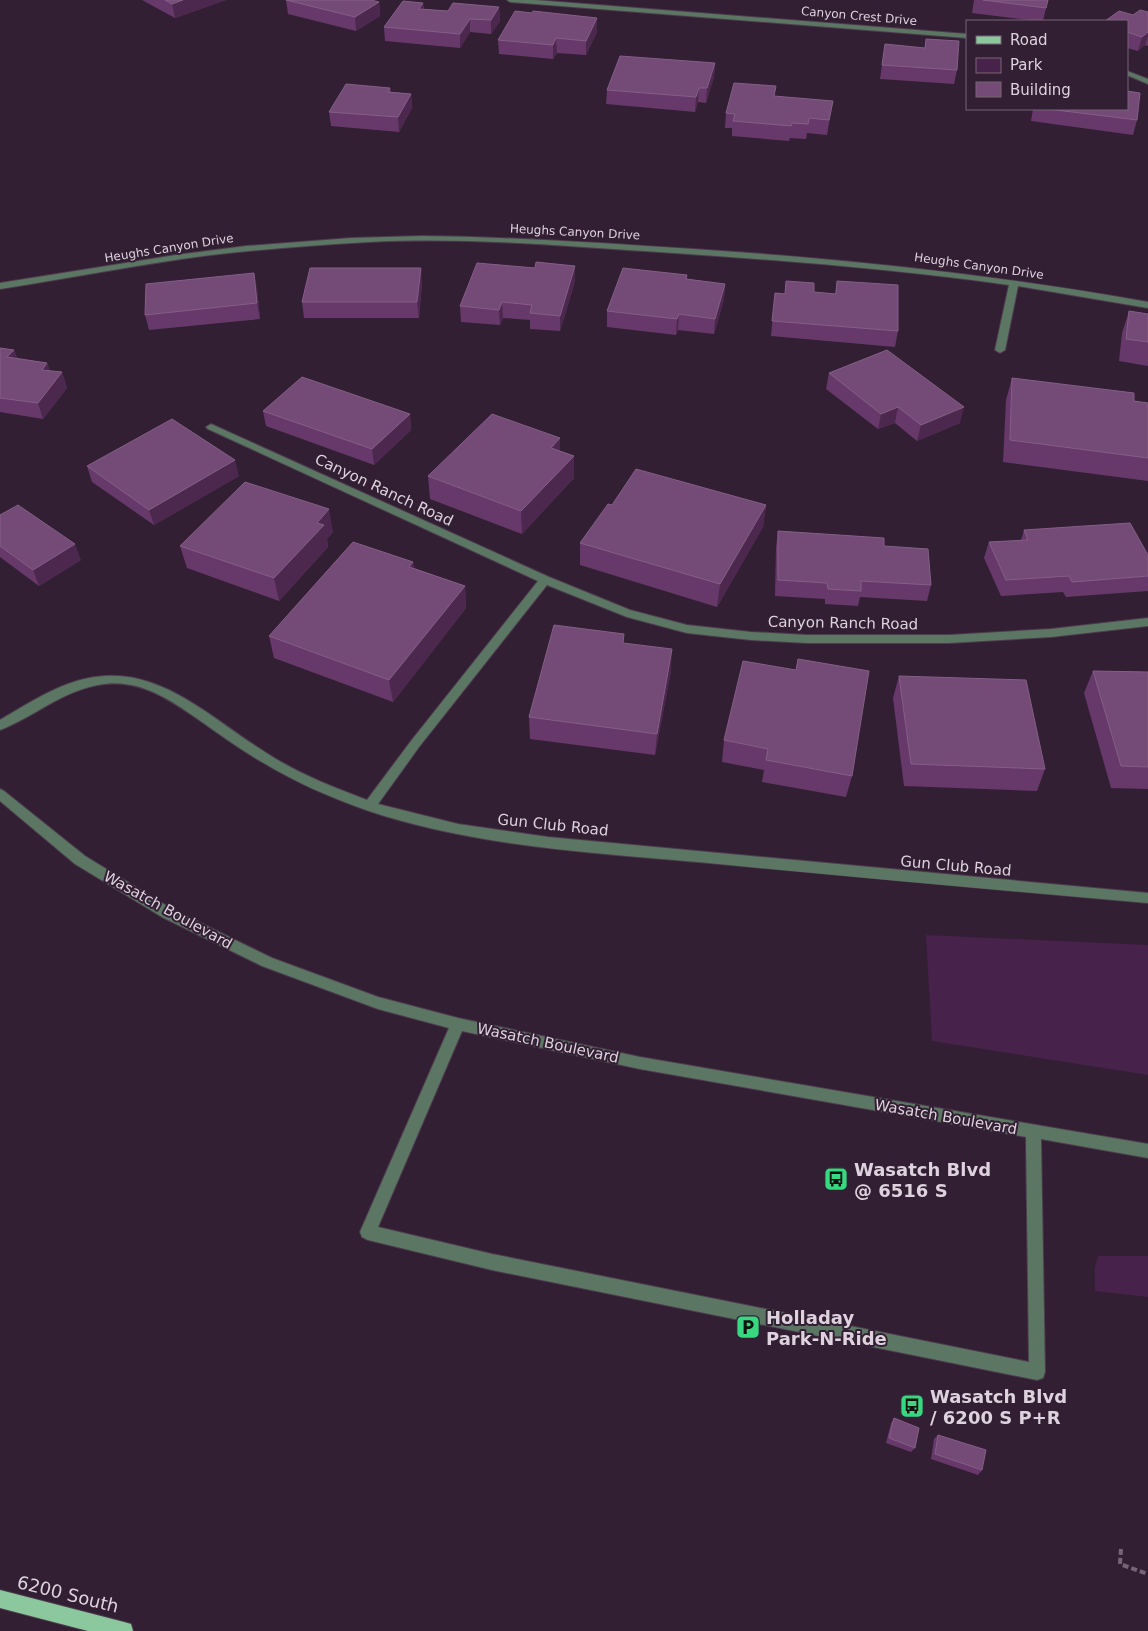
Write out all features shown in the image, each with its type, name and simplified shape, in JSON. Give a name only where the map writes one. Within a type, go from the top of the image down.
[{"type":"main road","name":"6200 South","points":[[0,1599],[124,1631]]},
{"type":"street","name":"Canyon Crest Drive","points":[[510,0],[966,36]]},
{"type":"street","points":[[1128,73],[1148,82]]},
{"type":"street","name":"Heughs Canyon Drive","points":[[0,286],[195,254],[280,246],[417,238],[544,242],[809,259],[1014,282],[1148,305]]},
{"type":"street","points":[[1000,350],[1014,282]]},
{"type":"street","name":"Canyon Ranch Road","points":[[211,427],[545,580],[627,613],[687,629],[751,636],[826,639],[949,639],[1051,632],[1148,622]]},
{"type":"street","points":[[370,806],[415,744],[545,580]]},
{"type":"street","name":"Gun Club Road","points":[[0,726],[66,689],[75,686],[103,680],[139,681],[155,686],[169,694],[267,760],[295,776],[404,818],[439,826],[514,838],[925,880],[1148,898]]},
{"type":"street","name":"Wasatch Boulevard","points":[[0,794],[80,860],[136,896],[266,962],[369,1000],[458,1024],[640,1063],[1148,1152]]},
{"type":"street","points":[[458,1024],[368,1232],[492,1262],[1037,1372],[1033,1131]]},
{"type":"path","points":[[1121,1549],[1120,1564],[1148,1574]]},
{"type":"green space","points":[[926,935],[1148,945],[1148,1075],[932,1041]]},
{"type":"green space","points":[[1098,1256],[1148,1256],[1148,1297],[1095,1291],[1095,1267]]},
{"type":"building","points":[[165,0],[183,0],[172,4]]},
{"type":"building","points":[[286,0],[371,0],[379,2],[355,17]]},
{"type":"building","points":[[983,0],[1048,0],[1046,8]]},
{"type":"building","points":[[403,1],[423,3],[419,9],[448,11],[453,3],[499,7],[491,20],[470,19],[460,34],[384,27]]},
{"type":"building","points":[[1140,10],[1148,12],[1148,32],[1142,37],[1128,32],[1128,20],[1106,20],[1119,11],[1133,15]]},
{"type":"building","points":[[515,11],[532,13],[533,11],[597,18],[586,41],[556,38],[553,45],[498,40]]},
{"type":"building","points":[[926,39],[959,41],[957,70],[882,65],[885,44],[925,48]]},
{"type":"building","points":[[620,56],[715,63],[707,88],[699,88],[696,97],[607,90]]},
{"type":"building","points":[[734,83],[776,86],[774,96],[833,101],[829,120],[809,118],[808,124],[792,123],[791,126],[733,121],[735,114],[726,113]]},
{"type":"building","points":[[346,84],[390,88],[388,92],[411,94],[398,117],[329,112]]},
{"type":"building","points":[[1128,91],[1140,93],[1137,120],[1056,110],[1128,110]]},
{"type":"building","points":[[536,262],[575,266],[560,316],[530,313],[532,305],[502,302],[499,310],[460,306],[477,263],[535,268]]},
{"type":"building","points":[[310,268],[421,268],[417,302],[302,302]]},
{"type":"building","points":[[623,268],[687,275],[686,279],[725,284],[715,319],[679,314],[677,319],[607,311]]},
{"type":"building","points":[[254,273],[257,303],[145,315],[146,284]]},
{"type":"building","points":[[786,281],[814,283],[814,292],[836,294],[837,281],[898,285],[898,331],[772,321],[775,293],[785,294]]},
{"type":"building","points":[[1129,311],[1148,314],[1148,342],[1126,339]]},
{"type":"building","points":[[0,348],[14,350],[7,357],[47,363],[42,370],[62,372],[38,403],[0,398]]},
{"type":"building","points":[[887,350],[964,407],[921,425],[898,407],[881,414],[829,373]]},
{"type":"building","points":[[302,377],[410,414],[372,449],[263,411]]},
{"type":"building","points":[[1012,378],[1134,393],[1134,401],[1148,403],[1148,458],[1010,440]]},
{"type":"building","points":[[492,414],[560,438],[551,448],[574,456],[521,511],[428,476]]},
{"type":"building","points":[[172,419],[235,460],[149,510],[87,466]]},
{"type":"building","points":[[636,469],[766,505],[720,584],[580,543],[608,504],[612,505]]},
{"type":"building","points":[[245,482],[329,509],[317,523],[324,525],[274,578],[180,546]]},
{"type":"building","points":[[18,505],[75,544],[33,570],[0,546],[0,515]]},
{"type":"building","points":[[1130,523],[1148,555],[1148,576],[1072,582],[1069,576],[1006,580],[989,542],[1028,540],[1024,530]]},
{"type":"building","points":[[778,531],[884,538],[884,546],[928,549],[931,585],[861,581],[861,591],[828,589],[827,583],[778,580]]},
{"type":"building","points":[[353,542],[413,562],[409,567],[465,586],[389,680],[269,636]]},
{"type":"building","points":[[554,625],[624,634],[623,643],[672,649],[657,734],[529,717]]},
{"type":"building","points":[[798,659],[869,671],[852,776],[766,760],[768,749],[724,740],[743,661],[796,670]]},
{"type":"building","points":[[1093,671],[1148,672],[1148,767],[1121,766]]},
{"type":"building","points":[[899,676],[1026,680],[1045,769],[911,764]]},
{"type":"building","points":[[894,1418],[919,1428],[915,1448],[889,1438]]},
{"type":"building","points":[[938,1435],[986,1450],[982,1470],[935,1454]]},
{"type":"place","name":"Wasatch Blvd @ 6516 S","points":[[836,1179]]},
{"type":"place","name":"Holladay Park-N-Ride","points":[[748,1327]]},
{"type":"place","name":"Wasatch Blvd / 6200 S P+R","points":[[912,1406]]}]
